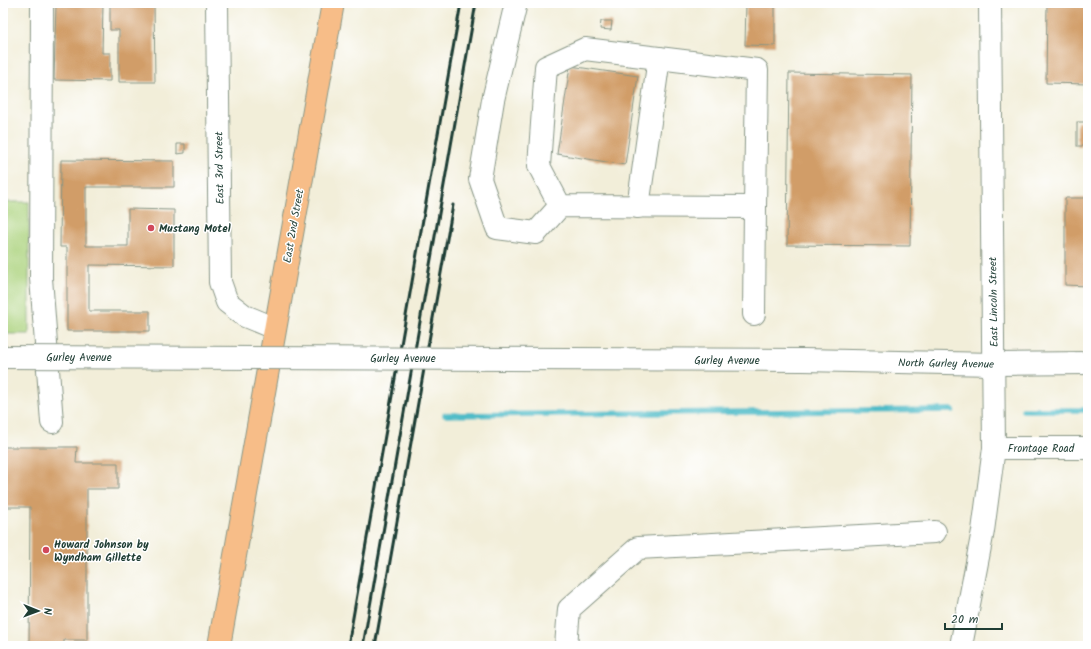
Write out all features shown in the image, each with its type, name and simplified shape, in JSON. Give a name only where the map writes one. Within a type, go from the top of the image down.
[{"type":"main road","name":"East 2nd Street","points":[[219,646],[274,328],[333,3]]},
{"type":"street","points":[[42,3],[40,278],[52,422]]},
{"type":"street","name":"East 3rd Street","points":[[217,3],[220,282],[227,302],[245,316],[274,328]]},
{"type":"street","points":[[516,3],[492,100],[480,179],[497,228],[536,233],[560,206],[755,207]]},
{"type":"street","name":"East Lincoln Street","points":[[961,646],[982,531],[994,448],[990,3]]},
{"type":"street","points":[[560,206],[539,166],[546,67],[585,49],[757,70],[754,314]]},
{"type":"street","points":[[638,207],[659,58]]},
{"type":"street","name":"Gurley Avenue","points":[[3,357],[803,360]]},
{"type":"street","name":"North Gurley Avenue","points":[[803,360],[994,364],[1088,363]]},
{"type":"street","name":"Frontage Road","points":[[994,448],[1088,448]]},
{"type":"street","points":[[566,646],[569,609],[638,548],[935,532]]},
{"type":"green space","points":[[3,202],[29,202],[29,334],[3,334]]},
{"type":"building","points":[[56,3],[103,3],[102,53],[110,53],[110,81],[54,80]]},
{"type":"building","points":[[110,3],[154,3],[155,82],[119,82],[119,30],[110,30]]},
{"type":"building","points":[[746,3],[775,3],[775,46],[745,45]]},
{"type":"building","points":[[1047,3],[1088,3],[1088,84],[1046,83]]},
{"type":"building","points":[[601,21],[612,21],[611,30],[600,29]]},
{"type":"building","points":[[570,66],[638,76],[625,165],[557,154]]},
{"type":"building","points":[[789,73],[912,75],[910,246],[787,245]]},
{"type":"building","points":[[1077,122],[1088,122],[1088,146],[1077,146]]},
{"type":"building","points":[[177,144],[185,144],[185,153],[177,154]]},
{"type":"building","name":"Mustang Motel","points":[[61,160],[174,161],[174,187],[86,187],[86,246],[128,246],[128,209],[174,210],[174,266],[89,265],[89,311],[150,311],[150,331],[67,331],[67,247],[60,247]]},
{"type":"building","points":[[1065,198],[1088,198],[1088,286],[1065,285]]},
{"type":"building","points":[[3,447],[77,447],[76,463],[118,463],[118,489],[87,489],[87,640],[64,640],[64,646],[29,646],[30,507],[3,507]]},
{"type":"waterway","points":[[445,415],[953,410]]},
{"type":"waterway","points":[[1023,410],[1088,410]]},
{"type":"railway","points":[[348,646],[461,3]]},
{"type":"railway","points":[[363,646],[476,3]]},
{"type":"railway","points":[[375,646],[453,205]]},
{"type":"place","name":"Mustang Motel","points":[[151,228]]},
{"type":"place","name":"Howard Johnson by Wyndham Gillette","points":[[46,550]]}]
